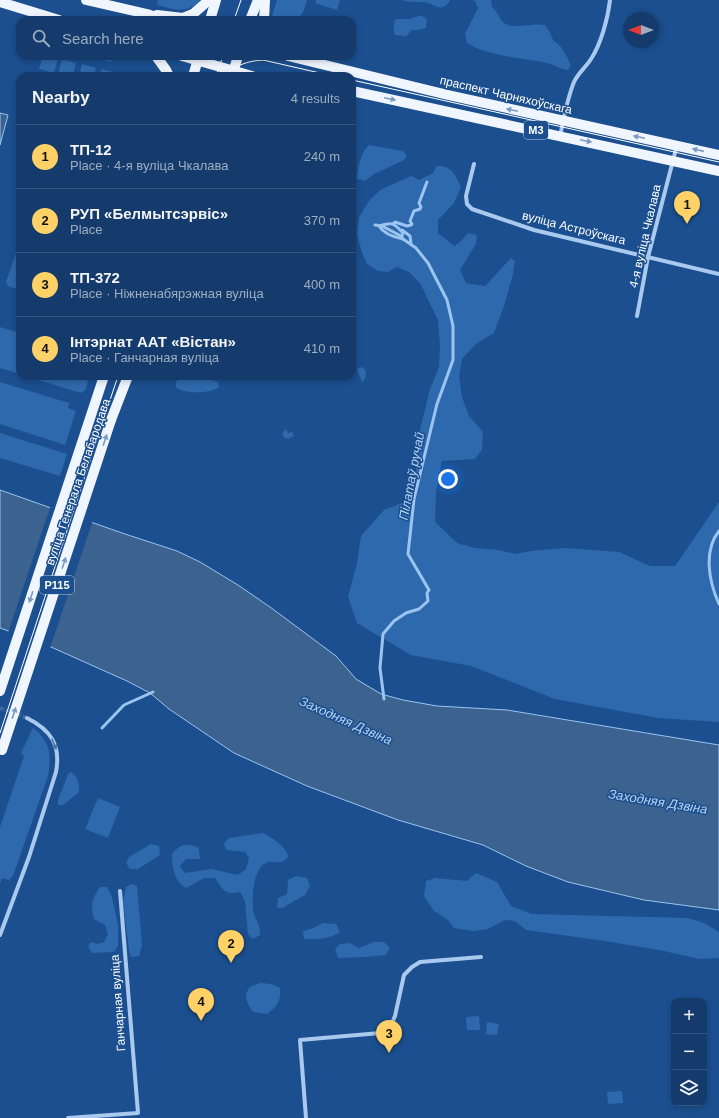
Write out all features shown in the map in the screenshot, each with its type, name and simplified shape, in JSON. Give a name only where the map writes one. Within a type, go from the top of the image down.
[{"type":"main road","points":[[86,0],[153,16]]},
{"type":"main road","points":[[188,16],[193,14],[209,0]]},
{"type":"main road","points":[[211,16],[216,0]]},
{"type":"main road","points":[[252,16],[258,0]]},
{"type":"main road","points":[[264,16],[265,0]]},
{"type":"main road","points":[[0,2],[46,16]]},
{"type":"main road","points":[[147,14],[165,16]]},
{"type":"main road","points":[[159,60],[167,72]]},
{"type":"main road","points":[[194,72],[197,60]]},
{"type":"main road","points":[[203,60],[230,72]]},
{"type":"main road","points":[[232,72],[237,60]]},
{"type":"main road","name":"праспект Чарняхоўскага","points":[[304,60],[354,72]]},
{"type":"main road","name":"праспект Чарняхоўскага","points":[[356,73],[563,122],[719,155]]},
{"type":"main road","name":"М3","points":[[356,92],[719,171]]},
{"type":"main road","name":"вуліца Генерала Белабародава","points":[[0,691],[103,380]]},
{"type":"main road","name":"вуліца Генерала Белабародава","points":[[1,753],[111,420],[126,380]]},
{"type":"street","points":[[560,136],[575,80],[591,59],[601,39],[610,0]]},
{"type":"street","name":"4-я вуліца Чкалава","points":[[637,316],[648,257],[677,145]]},
{"type":"street","name":"вуліца Астроўскага","points":[[474,164],[466,196],[467,204],[472,208],[534,230],[719,274]]},
{"type":"street","points":[[0,935],[29,857],[53,785],[58,759],[55,744],[47,731],[39,724],[27,718]]},
{"type":"street","name":"Ганчарная вуліца","points":[[68,1118],[138,1113],[120,891]]},
{"type":"street","points":[[306,1118],[300,1040],[380,1033],[392,1023],[395,1016],[404,975],[412,967],[420,962],[481,957]]},
{"type":"shaded area","points":[[158,0],[200,0],[190,8],[180,10],[157,5]]},
{"type":"shaded area","points":[[277,0],[307,0],[300,16],[272,16]]},
{"type":"shaded area","points":[[316,0],[340,0],[337,10],[315,3]]},
{"type":"shaded area","points":[[401,0],[450,0],[444,7],[438,7],[424,2],[410,2]]},
{"type":"shaded area","points":[[472,0],[491,0],[492,7],[501,20],[506,24],[517,26],[545,25],[553,40],[561,47],[571,66],[568,70],[547,63],[495,54],[467,43],[465,34],[478,8],[475,1]]},
{"type":"shaded area","points":[[423,16],[427,20],[426,28],[412,30],[406,36],[395,35],[394,23],[396,19],[410,19]]},
{"type":"shaded area","points":[[42,60],[57,60],[54,72],[39,69]]},
{"type":"shaded area","points":[[62,60],[76,63],[74,72],[59,72]]},
{"type":"shaded area","points":[[82,64],[96,68],[95,72],[80,72]]},
{"type":"shaded area","points":[[101,69],[113,72],[101,72]]},
{"type":"shaded area","points":[[369,145],[403,151],[407,155],[404,160],[374,174],[365,181],[357,179],[360,160]]},
{"type":"shaded area","points":[[437,166],[450,169],[457,178],[461,187],[454,203],[438,220],[438,233],[454,246],[468,233],[477,235],[476,244],[460,270],[466,283],[485,286],[511,258],[515,261],[504,306],[494,333],[477,343],[462,359],[459,376],[462,397],[469,416],[483,432],[482,450],[475,459],[442,461],[436,490],[435,522],[457,543],[475,548],[498,550],[515,554],[565,548],[619,552],[650,566],[675,566],[719,502],[719,722],[658,718],[555,699],[471,666],[411,655],[357,623],[348,597],[357,563],[361,536],[384,510],[402,503],[412,493],[416,471],[416,446],[430,389],[439,367],[440,345],[438,320],[420,283],[409,272],[397,267],[388,272],[378,271],[367,264],[361,250],[357,234],[359,217],[369,201],[380,190],[411,176],[419,180],[433,173]]},
{"type":"shaded area","points":[[16,253],[16,289],[8,286],[6,282]]},
{"type":"shaded area","points":[[0,327],[16,332],[16,373],[0,368]]},
{"type":"shaded area","points":[[361,367],[365,369],[366,373],[362,382],[357,369]]},
{"type":"shaded area","points":[[38,380],[88,380],[86,389],[81,393]]},
{"type":"shaded area","points":[[178,380],[210,380],[218,382],[219,387],[210,391],[191,392],[176,387],[176,382]]},
{"type":"shaded area","points":[[0,382],[69,403],[68,408],[76,411],[65,445],[0,424]]},
{"type":"shaded area","points":[[286,429],[288,433],[292,432],[294,436],[288,439],[285,438],[283,436],[283,432]]},
{"type":"shaded area","points":[[0,433],[67,454],[60,476],[0,458]]},
{"type":"shaded area","points":[[33,728],[43,738],[48,749],[50,761],[48,776],[13,876],[9,880],[2,878],[0,884],[0,827],[24,756],[21,753]]},
{"type":"shaded area","points":[[71,772],[76,776],[78,781],[79,792],[63,805],[58,805],[58,800],[68,774]]},
{"type":"shaded area","points":[[98,798],[120,807],[108,838],[85,829]]},
{"type":"shaded area","points":[[263,833],[275,840],[289,857],[282,862],[268,862],[259,870],[254,885],[253,908],[259,925],[260,935],[253,939],[248,934],[245,901],[240,892],[231,893],[225,891],[215,878],[204,878],[186,888],[176,878],[172,864],[172,854],[181,846],[191,845],[199,848],[200,859],[186,859],[180,866],[185,873],[211,869],[238,875],[246,869],[249,858],[245,852],[226,850],[224,843],[229,838]]},
{"type":"shaded area","points":[[151,844],[159,846],[160,855],[138,869],[130,869],[126,863],[129,857]]},
{"type":"shaded area","points":[[476,873],[497,882],[511,906],[532,914],[688,918],[704,923],[719,932],[719,958],[700,959],[659,950],[605,941],[526,930],[515,921],[505,920],[488,929],[473,931],[454,928],[448,920],[434,911],[424,896],[426,881],[435,878],[467,881]]},
{"type":"shaded area","points":[[296,876],[307,878],[310,886],[305,895],[283,908],[277,908],[278,898],[287,894],[288,880]]},
{"type":"shaded area","points":[[132,884],[137,886],[142,945],[139,956],[131,957],[123,902],[126,887]]},
{"type":"shaded area","points":[[100,887],[107,887],[111,894],[114,906],[118,925],[118,946],[114,952],[92,953],[88,946],[91,942],[98,944],[104,942],[108,934],[105,925],[94,919],[93,914],[93,899]]},
{"type":"shaded area","points":[[323,923],[336,924],[340,932],[323,938],[304,939],[303,931]]},
{"type":"shaded area","points":[[374,942],[384,942],[390,948],[386,955],[338,958],[335,949],[340,944],[350,943],[359,948]]},
{"type":"shaded area","points":[[260,983],[272,984],[280,988],[278,1003],[267,1014],[253,1012],[246,998],[249,989]]},
{"type":"shaded area","points":[[479,1016],[480,1030],[467,1030],[466,1017]]},
{"type":"shaded area","points":[[487,1022],[499,1024],[497,1035],[486,1034]]},
{"type":"shaded area","points":[[622,1091],[623,1103],[608,1104],[607,1092]]},
{"type":"water","points":[[0,113],[8,115],[0,145]]},
{"type":"water","name":"Заходняя Дзвіна","points":[[0,490],[177,551],[200,562],[238,585],[270,607],[336,656],[356,679],[381,694],[403,700],[437,706],[507,710],[719,745],[719,910],[644,900],[568,882],[526,866],[483,845],[398,820],[307,786],[234,753],[169,709],[150,693],[127,681],[42,643],[0,628]]},
{"type":"pier","points":[[51,505],[93,520],[50,648],[8,633]]},
{"type":"waterway","points":[[393,224],[395,222],[407,226],[412,224],[410,221],[414,211],[420,209],[421,207],[419,203],[427,182]]},
{"type":"waterway","name":"Пілатаў ручай","points":[[402,236],[403,233],[392,224],[379,226],[389,235],[403,239]]},
{"type":"waterway","name":"Пілатаў ручай","points":[[375,225],[382,226],[401,236],[416,248],[428,263],[447,300],[453,326],[453,360],[437,404],[414,499],[408,554],[429,590],[427,593],[428,601],[419,609],[406,613],[394,621],[383,634],[380,668],[384,699]]},
{"type":"waterway","points":[[402,230],[410,236],[411,244]]},
{"type":"waterway","points":[[719,531],[714,539],[709,557],[710,577],[719,604]]},
{"type":"waterway","points":[[102,728],[124,705],[153,692]]},
{"type":"tunnel","points":[[0,708],[27,718]]},
{"type":"tram line","points":[[235,16],[241,0]]},
{"type":"tram line","points":[[217,72],[222,60]]},
{"type":"tram line","points":[[263,60],[316,72]]},
{"type":"tram line","points":[[229,72],[242,64],[263,60]]},
{"type":"tram line","points":[[356,81],[719,162]]},
{"type":"tram line","points":[[0,733],[117,380]]},
{"type":"place","name":"ТП-12","points":[[687,224]]},
{"type":"place","name":"РУП «Белмытсэрвіс»","points":[[231,963]]},
{"type":"place","name":"Інтэрнат ААТ «Вістан»","points":[[201,1021]]},
{"type":"place","name":"ТП-372","points":[[389,1053]]}]
